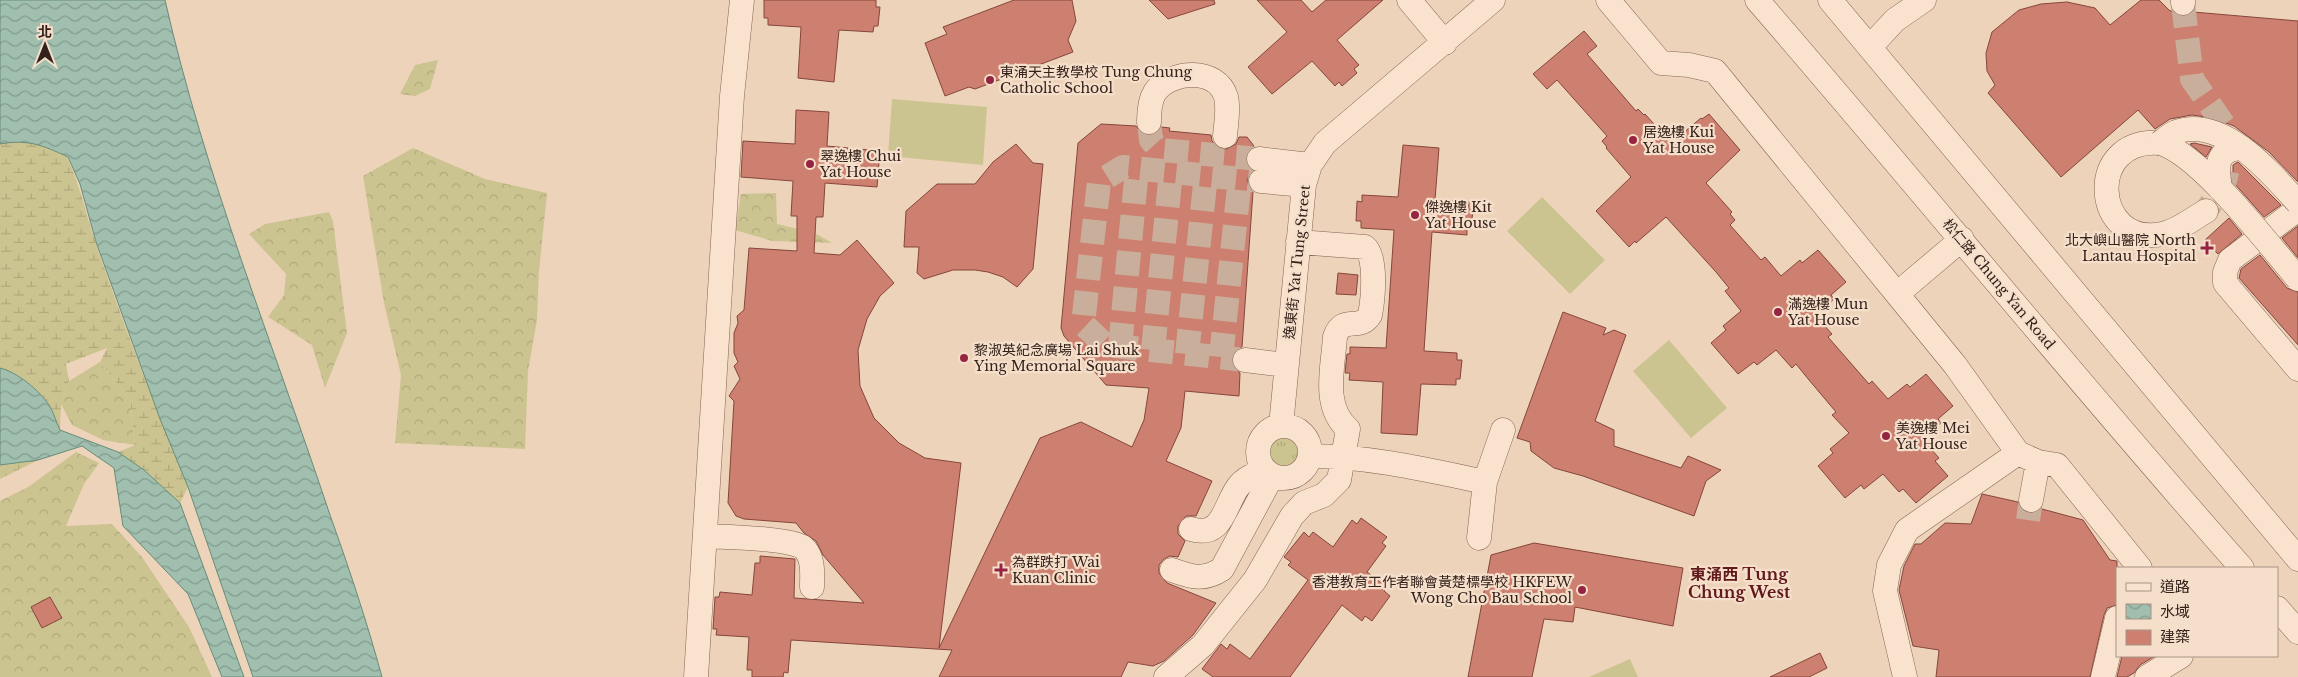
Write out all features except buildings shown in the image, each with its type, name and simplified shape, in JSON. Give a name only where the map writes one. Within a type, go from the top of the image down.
[{"type":"street","points":[[696,677],[732,96],[742,0]]},
{"type":"street","points":[[1409,0],[1444,43]]},
{"type":"street","name":"逸東街 Yat Tung Street","points":[[1281,426],[1298,242],[1307,175],[1326,143],[1493,0]]},
{"type":"street","points":[[1608,0],[1661,63],[1689,65],[1715,71],[1956,365],[2028,457],[2031,500]]},
{"type":"street","name":"松仁路 Chung Yan Road","points":[[1757,0],[1962,239],[2132,444],[2241,567]]},
{"type":"street","points":[[1830,0],[2298,558]]},
{"type":"street","points":[[1870,47],[1895,20],[1924,0]]},
{"type":"street","points":[[1149,122],[1150,106],[1154,93],[1164,82],[1177,76],[1191,74],[1205,77],[1216,83],[1225,95],[1227,107],[1225,136]]},
{"type":"street","points":[[2160,143],[2176,132],[2200,130],[2215,132],[2242,148],[2272,174],[2298,203]]},
{"type":"street","points":[[2206,210],[2172,231],[2154,236],[2133,232],[2120,223],[2110,210],[2105,193],[2112,165],[2118,157],[2140,144],[2160,143],[2180,151],[2220,189],[2298,279]]},
{"type":"street","points":[[2220,189],[2217,170],[2220,158],[2228,150],[2242,148]]},
{"type":"street","points":[[1260,170],[1307,175]]},
{"type":"street","points":[[2298,209],[2230,260],[2225,272],[2225,283],[2298,370]]},
{"type":"street","points":[[1897,294],[1962,239]]},
{"type":"street","points":[[1167,677],[1204,645],[1255,580],[1292,516],[1304,503],[1324,495],[1339,480],[1348,428],[1337,416],[1331,391],[1335,337],[1337,329],[1344,324],[1361,323],[1366,321],[1370,315],[1372,256],[1365,247],[1298,242]]},
{"type":"street","points":[[1245,360],[1286,365]]},
{"type":"street","points":[[1191,528],[1206,531],[1214,528],[1220,522],[1233,496],[1244,480],[1269,474],[1280,478],[1296,475],[1303,470],[1310,456],[1310,448],[1302,434],[1296,429],[1281,426],[1273,428],[1260,440],[1257,456],[1269,474]]},
{"type":"street","points":[[1479,538],[1485,482],[1503,430]]},
{"type":"street","points":[[1310,456],[1343,457],[1420,468],[1485,482]]},
{"type":"street","points":[[1905,677],[1885,591],[1889,565],[1908,530],[2028,457],[2057,465],[2132,564]]},
{"type":"street","points":[[1172,570],[1191,577],[1202,578],[1213,575],[1222,569],[1256,507],[1269,474]]},
{"type":"street","points":[[1233,496],[1256,507],[1292,516]]},
{"type":"street","points":[[705,536],[790,542],[804,548],[812,561],[812,587]]},
{"type":"street","points":[[2278,609],[2298,632]]},
{"type":"street","points":[[2103,677],[2116,622]]},
{"type":"street","points":[[2147,677],[2179,657]]},
{"type":"green space","points":[[438,60],[430,89],[415,96],[400,94],[415,65]]},
{"type":"green space","points":[[892,99],[987,107],[983,165],[888,156]]},
{"type":"green space","points":[[18,141],[38,143],[67,157],[76,178],[96,244],[129,336],[188,487],[180,503],[144,470],[118,452],[135,445],[130,400],[100,362],[107,348],[66,364],[69,381],[61,404],[60,430],[49,405],[40,393],[13,373],[0,368],[0,144]]},
{"type":"green space","points":[[413,148],[485,179],[547,193],[539,271],[537,320],[528,371],[525,449],[395,443],[401,375],[384,303],[363,176]]},
{"type":"green space","points":[[776,193],[777,224],[815,233],[832,243],[772,241],[735,230],[741,194]]},
{"type":"green space","points":[[1542,197],[1605,260],[1570,294],[1507,231]]},
{"type":"green space","points":[[329,212],[333,221],[347,333],[325,388],[312,345],[268,317],[284,295],[286,274],[249,234],[265,224]]},
{"type":"green space","points":[[1669,340],[1727,408],[1691,438],[1633,371]]},
{"type":"green space","points":[[100,362],[130,400],[135,445],[103,440],[72,425],[61,404],[69,381]]},
{"type":"green space","points":[[1284,432],[1299,438],[1305,453],[1299,468],[1284,474],[1269,468],[1263,453],[1269,438]]},
{"type":"green space","points":[[76,452],[99,463],[84,484],[66,526],[112,524],[142,557],[189,627],[212,677],[0,677],[0,501],[28,487]]},
{"type":"green space","points":[[38,460],[0,479],[0,465]]},
{"type":"green space","points":[[1630,659],[1638,677],[1589,677]]},
{"type":"water","points":[[0,0],[165,0],[181,66],[220,195],[351,575],[382,677],[253,677],[188,487],[160,419],[96,242],[80,184],[68,157],[35,144],[19,142],[0,144]]},
{"type":"water","points":[[0,368],[13,373],[40,393],[51,408],[60,430],[118,452],[144,470],[180,503],[244,677],[222,677],[188,594],[123,526],[114,468],[82,446],[38,460],[0,465]]},
{"type":"tunnel","points":[[2183,3],[2192,79],[2228,131],[2230,161],[2224,184],[2206,211]]},
{"type":"tunnel","points":[[1149,122],[1151,140],[1160,150],[1259,159]]},
{"type":"tunnel","points":[[1245,360],[1105,345],[1083,324],[1099,182],[1123,167],[1261,181]]},
{"type":"tunnel","points":[[1120,347],[1137,169]]},
{"type":"tunnel","points":[[1153,350],[1171,172]]},
{"type":"tunnel","points":[[1187,354],[1206,175]]},
{"type":"tunnel","points":[[1221,357],[1240,178]]},
{"type":"tunnel","points":[[2028,520],[2031,500]]},
{"type":"place","name":"東涌天主教學校 Tung Chung Catholic School","points":[[990,80]]},
{"type":"place","name":"居逸樓 Kui Yat House","points":[[1633,140]]},
{"type":"place","name":"翠逸樓 Chui Yat House","points":[[810,164]]},
{"type":"place","name":"傑逸樓 Kit Yat House","points":[[1415,215]]},
{"type":"place","name":"北大嶼山醫院 North Lantau Hospital","points":[[2207,248]]},
{"type":"place","name":"滿逸樓 Mun Yat House","points":[[1778,312]]},
{"type":"place","name":"黎淑英紀念廣場 Lai Shuk Ying Memorial Square","points":[[964,358]]},
{"type":"place","name":"美逸樓 Mei Yat House","points":[[1886,436]]},
{"type":"place","name":"為群跌打 Wai Kuan Clinic","points":[[1001,570]]},
{"type":"place","name":"香港教育工作者聯會黃楚標學校 HKFEW Wong Cho Bau School","points":[[1582,590]]},
{"type":"district","name":"東涌西 Tung Chung West","points":[[1739,583]]}]
